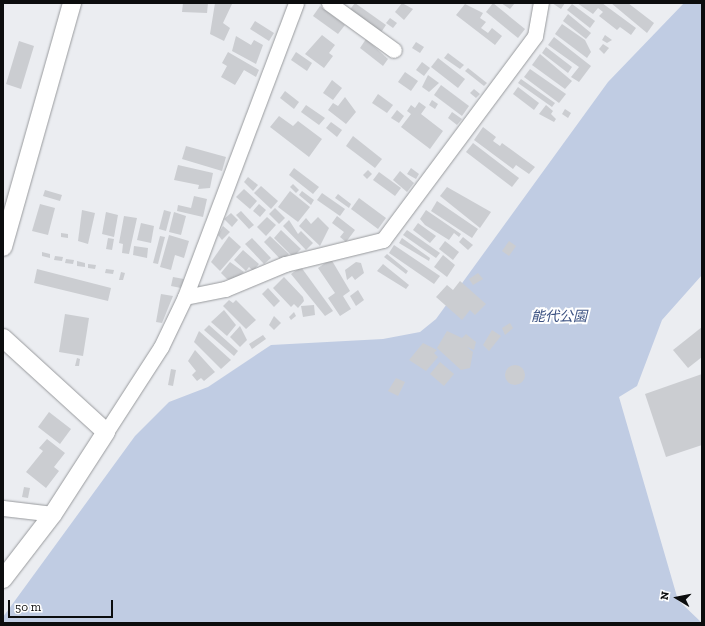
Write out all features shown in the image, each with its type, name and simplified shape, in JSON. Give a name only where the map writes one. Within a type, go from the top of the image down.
[{"type":"street","points":[[3,247],[72,3]]},
{"type":"street","points":[[3,579],[53,514],[161,347],[185,297],[296,3]]},
{"type":"street","points":[[329,3],[394,50]]},
{"type":"street","points":[[185,297],[225,289],[285,264],[383,240],[535,36],[540,3]]},
{"type":"street","points":[[3,338],[106,432]]},
{"type":"street","points":[[3,508],[53,514]]},
{"type":"green space","name":"能代公園","points":[[684,3],[702,3],[702,275],[662,320],[637,386],[619,397],[678,600],[702,623],[3,623],[3,617],[135,436],[169,402],[208,387],[271,345],[383,339],[420,332],[436,319],[608,82]]},
{"type":"building","points":[[183,3],[208,3],[207,13],[182,12]]},
{"type":"building","points":[[215,3],[232,4],[223,23],[230,28],[224,41],[210,34]]},
{"type":"building","points":[[355,3],[386,25],[378,37],[348,12]]},
{"type":"building","points":[[402,3],[413,9],[404,20],[395,12]]},
{"type":"building","points":[[493,3],[525,29],[518,38],[486,12]]},
{"type":"building","points":[[501,3],[515,3],[510,9]]},
{"type":"building","points":[[552,3],[565,3],[561,9]]},
{"type":"building","points":[[577,3],[602,3],[636,28],[631,35],[620,27],[617,30],[599,16],[603,12],[598,8],[593,14]]},
{"type":"building","points":[[611,3],[628,3],[654,23],[647,33]]},
{"type":"building","points":[[465,4],[483,13],[480,18],[486,22],[481,28],[488,33],[492,28],[502,36],[495,45],[456,15]]},
{"type":"building","points":[[572,4],[595,21],[590,28],[567,10]]},
{"type":"building","points":[[320,6],[345,25],[338,34],[313,16]]},
{"type":"building","points":[[568,14],[591,33],[586,39],[563,21]]},
{"type":"building","points":[[390,18],[397,23],[393,28],[386,23]]},
{"type":"building","points":[[255,21],[274,33],[269,41],[250,29]]},
{"type":"building","points":[[562,24],[585,40],[591,52],[587,58],[555,34]]},
{"type":"building","points":[[322,35],[335,45],[329,53],[333,56],[324,68],[305,54]]},
{"type":"building","points":[[605,35],[612,40],[607,43],[602,40]]},
{"type":"building","points":[[236,36],[251,45],[254,40],[263,45],[256,64],[232,51]]},
{"type":"building","points":[[554,37],[591,66],[579,82],[571,77],[579,67],[548,45]]},
{"type":"building","points":[[366,39],[388,59],[383,66],[360,48]]},
{"type":"building","points":[[19,41],[34,46],[21,89],[6,84]]},
{"type":"building","points":[[416,42],[424,47],[420,53],[412,48]]},
{"type":"building","points":[[603,44],[609,48],[604,54],[599,49]]},
{"type":"building","points":[[546,47],[572,67],[568,73],[542,53]]},
{"type":"building","points":[[228,52],[259,70],[256,77],[244,70],[235,85],[221,77],[227,66],[222,63]]},
{"type":"building","points":[[296,52],[312,63],[307,71],[291,60]]},
{"type":"building","points":[[448,53],[464,65],[460,69],[444,58]]},
{"type":"building","points":[[540,54],[572,81],[565,89],[532,65]]},
{"type":"building","points":[[438,58],[465,79],[458,88],[431,67]]},
{"type":"building","points":[[422,62],[430,68],[424,76],[416,70]]},
{"type":"building","points":[[468,68],[487,83],[484,86],[465,71]]},
{"type":"building","points":[[530,69],[566,94],[559,103],[524,77]]},
{"type":"building","points":[[405,72],[418,81],[411,91],[398,82]]},
{"type":"building","points":[[428,75],[439,83],[429,92],[422,87]]},
{"type":"building","points":[[521,79],[555,103],[552,107],[518,83]]},
{"type":"building","points":[[332,80],[342,88],[333,100],[323,93]]},
{"type":"building","points":[[441,85],[469,106],[462,116],[434,95]]},
{"type":"building","points":[[518,87],[539,103],[534,110],[513,94]]},
{"type":"building","points":[[474,89],[480,94],[476,98],[470,93]]},
{"type":"building","points":[[285,91],[299,102],[294,109],[280,98]]},
{"type":"building","points":[[378,94],[393,105],[387,113],[372,103]]},
{"type":"building","points":[[345,97],[356,112],[346,124],[328,110],[333,103],[338,106]]},
{"type":"building","points":[[432,100],[438,104],[435,109],[429,105]]},
{"type":"building","points":[[419,102],[426,107],[421,114],[443,131],[430,149],[401,127],[411,114],[407,111],[411,105],[415,108]]},
{"type":"building","points":[[306,105],[325,118],[319,125],[301,112]]},
{"type":"building","points":[[546,105],[553,111],[551,114],[556,119],[554,122],[539,114]]},
{"type":"building","points":[[565,109],[571,113],[568,118],[562,114]]},
{"type":"building","points":[[397,110],[404,116],[399,123],[391,118]]},
{"type":"building","points":[[452,112],[462,119],[457,125],[448,118]]},
{"type":"building","points":[[279,116],[293,126],[298,121],[322,139],[309,157],[270,127]]},
{"type":"building","points":[[331,122],[342,130],[337,137],[326,128]]},
{"type":"building","points":[[483,127],[496,137],[493,141],[500,146],[502,143],[535,167],[529,174],[516,165],[513,169],[474,140]]},
{"type":"building","points":[[353,136],[382,159],[375,168],[346,146]]},
{"type":"building","points":[[473,143],[519,178],[512,187],[466,152]]},
{"type":"building","points":[[186,146],[226,157],[222,171],[182,159]]},
{"type":"building","points":[[178,165],[213,173],[210,188],[198,189],[199,185],[174,180]]},
{"type":"building","points":[[294,168],[319,187],[313,194],[289,175]]},
{"type":"building","points":[[411,168],[419,174],[416,179],[407,174]]},
{"type":"building","points":[[368,170],[372,174],[367,179],[363,175]]},
{"type":"building","points":[[400,171],[414,183],[407,192],[393,180]]},
{"type":"building","points":[[379,172],[401,188],[395,196],[373,180]]},
{"type":"building","points":[[248,177],[258,185],[253,191],[244,182]]},
{"type":"building","points":[[293,184],[299,190],[296,193],[290,187]]},
{"type":"building","points":[[261,186],[278,201],[271,209],[254,193]]},
{"type":"building","points":[[447,187],[491,212],[480,228],[440,196]]},
{"type":"building","points":[[244,189],[257,201],[250,209],[236,197]]},
{"type":"building","points":[[45,190],[62,195],[60,201],[43,196]]},
{"type":"building","points":[[290,191],[310,207],[298,222],[278,207]]},
{"type":"building","points":[[302,191],[314,200],[311,205],[299,195]]},
{"type":"building","points":[[322,193],[345,209],[340,216],[317,200]]},
{"type":"building","points":[[338,194],[351,204],[349,208],[335,198]]},
{"type":"building","points":[[194,196],[207,199],[203,217],[177,211],[178,205],[191,208]]},
{"type":"building","points":[[359,198],[386,218],[378,229],[351,209]]},
{"type":"building","points":[[437,201],[478,229],[472,238],[431,211]]},
{"type":"building","points":[[40,204],[55,208],[48,235],[32,231]]},
{"type":"building","points":[[259,204],[266,210],[260,217],[253,211]]},
{"type":"building","points":[[275,208],[285,218],[279,224],[269,214]]},
{"type":"building","points":[[82,210],[95,213],[88,244],[78,241]]},
{"type":"building","points":[[164,210],[171,212],[166,231],[159,229]]},
{"type":"building","points":[[426,210],[461,234],[459,237],[454,233],[449,240],[425,225],[420,219]]},
{"type":"building","points":[[241,211],[254,225],[249,229],[236,215]]},
{"type":"building","points":[[106,212],[118,215],[114,237],[102,234]]},
{"type":"building","points":[[174,212],[186,216],[181,235],[169,232]]},
{"type":"building","points":[[231,213],[238,220],[232,227],[224,219]]},
{"type":"building","points":[[124,216],[137,218],[129,254],[122,253],[123,244],[119,243]]},
{"type":"building","points":[[337,216],[355,230],[346,242],[340,237],[344,232],[332,223]]},
{"type":"building","points":[[267,217],[276,225],[266,236],[257,227]]},
{"type":"building","points":[[318,217],[329,228],[320,246],[299,226],[306,218],[311,224]]},
{"type":"building","points":[[289,220],[298,234],[301,231],[313,243],[306,250],[283,226]]},
{"type":"building","points":[[141,223],[154,226],[151,243],[137,240]]},
{"type":"building","points":[[418,223],[436,236],[430,243],[413,230]]},
{"type":"building","points":[[223,226],[230,232],[222,240],[218,235]]},
{"type":"building","points":[[281,230],[301,249],[293,257],[274,238]]},
{"type":"building","points":[[407,230],[440,253],[436,258],[403,235]]},
{"type":"building","points":[[61,233],[68,234],[68,238],[61,237]]},
{"type":"building","points":[[169,235],[189,241],[184,258],[175,255],[171,270],[160,267]]},
{"type":"building","points":[[160,236],[165,237],[158,264],[153,263]]},
{"type":"building","points":[[229,236],[241,247],[220,271],[211,262]]},
{"type":"building","points":[[270,236],[289,254],[282,261],[264,242]]},
{"type":"building","points":[[463,237],[473,245],[468,250],[459,242]]},
{"type":"building","points":[[108,238],[114,239],[112,250],[106,249]]},
{"type":"building","points":[[252,238],[271,258],[264,264],[245,244]]},
{"type":"building","points":[[402,238],[430,258],[429,261],[399,243]]},
{"type":"building","points":[[445,241],[459,252],[453,260],[439,249]]},
{"type":"building","points":[[509,241],[516,246],[509,256],[502,251]]},
{"type":"building","points":[[394,245],[440,276],[434,284],[389,253]]},
{"type":"building","points":[[134,246],[148,248],[147,258],[133,255]]},
{"type":"building","points":[[243,250],[259,264],[253,271],[249,267],[246,271],[234,260]]},
{"type":"building","points":[[42,252],[50,254],[50,258],[42,256]]},
{"type":"building","points":[[387,254],[408,271],[406,274],[384,257]]},
{"type":"building","points":[[443,255],[455,265],[447,277],[434,267]]},
{"type":"building","points":[[55,256],[63,257],[62,261],[54,260]]},
{"type":"building","points":[[66,259],[74,260],[73,264],[65,263]]},
{"type":"building","points":[[331,259],[350,291],[343,296],[351,309],[340,316],[328,298],[335,293],[318,268]]},
{"type":"building","points":[[77,261],[85,263],[85,267],[77,266]]},
{"type":"building","points":[[230,262],[244,272],[235,280],[227,279],[221,273]]},
{"type":"building","points":[[356,262],[361,263],[364,273],[355,280],[352,276],[347,280],[345,270]]},
{"type":"building","points":[[88,264],[96,265],[95,269],[88,268]]},
{"type":"building","points":[[383,264],[409,285],[406,289],[377,271]]},
{"type":"building","points":[[301,267],[333,311],[325,316],[291,274]]},
{"type":"building","points":[[37,269],[111,288],[108,301],[34,283]]},
{"type":"building","points":[[106,269],[114,270],[113,274],[105,273]]},
{"type":"building","points":[[121,272],[125,273],[123,280],[119,280]]},
{"type":"building","points":[[478,273],[483,279],[473,285],[469,279]]},
{"type":"building","points":[[173,277],[184,279],[181,288],[171,286]]},
{"type":"building","points":[[284,277],[303,297],[304,301],[298,308],[294,304],[291,307],[273,288]]},
{"type":"building","points":[[460,281],[486,304],[475,315],[470,310],[462,320],[436,297],[447,285],[453,290]]},
{"type":"building","points":[[268,288],[280,301],[274,307],[262,294]]},
{"type":"building","points":[[358,290],[364,300],[356,306],[350,296]]},
{"type":"building","points":[[161,294],[173,296],[162,323],[156,322]]},
{"type":"building","points":[[229,300],[233,303],[236,300],[256,320],[246,329],[223,306]]},
{"type":"building","points":[[314,305],[315,315],[303,317],[301,306]]},
{"type":"building","points":[[224,310],[236,325],[227,336],[211,322]]},
{"type":"building","points":[[294,312],[296,316],[291,320],[289,317]]},
{"type":"building","points":[[65,314],[89,318],[83,356],[59,352]]},
{"type":"building","points":[[274,316],[281,323],[274,330],[269,325]]},
{"type":"building","points":[[510,323],[513,328],[505,335],[502,328]]},
{"type":"building","points":[[209,325],[238,351],[234,356],[204,330]]},
{"type":"building","points":[[240,326],[247,340],[240,347],[230,337]]},
{"type":"building","points":[[702,327],[702,357],[688,368],[673,350]]},
{"type":"building","points":[[492,330],[501,336],[489,351],[483,345]]},
{"type":"building","points":[[199,331],[231,360],[221,369],[194,342]]},
{"type":"building","points":[[447,331],[462,338],[466,334],[476,342],[474,350],[467,347],[473,352],[470,368],[461,370],[437,348]]},
{"type":"building","points":[[263,335],[266,339],[252,349],[249,344]]},
{"type":"building","points":[[423,343],[437,350],[434,353],[438,357],[426,371],[409,360]]},
{"type":"building","points":[[195,350],[215,372],[204,381],[201,378],[197,381],[192,375],[196,371],[188,361]]},
{"type":"building","points":[[77,358],[80,359],[79,366],[75,366]]},
{"type":"building","points":[[440,362],[454,374],[444,386],[430,374]]},
{"type":"building","points":[[511,365],[519,365],[525,371],[525,379],[519,385],[511,385],[505,379],[505,371]]},
{"type":"building","points":[[171,369],[176,370],[173,386],[168,385]]},
{"type":"building","points":[[702,374],[702,445],[666,457],[645,394]]},
{"type":"building","points":[[396,378],[405,382],[398,396],[388,391]]},
{"type":"building","points":[[49,412],[71,429],[60,444],[38,427]]},
{"type":"building","points":[[47,439],[65,453],[54,467],[59,471],[46,488],[26,472],[43,451],[39,448]]},
{"type":"building","points":[[24,487],[30,488],[28,498],[22,497]]}]
